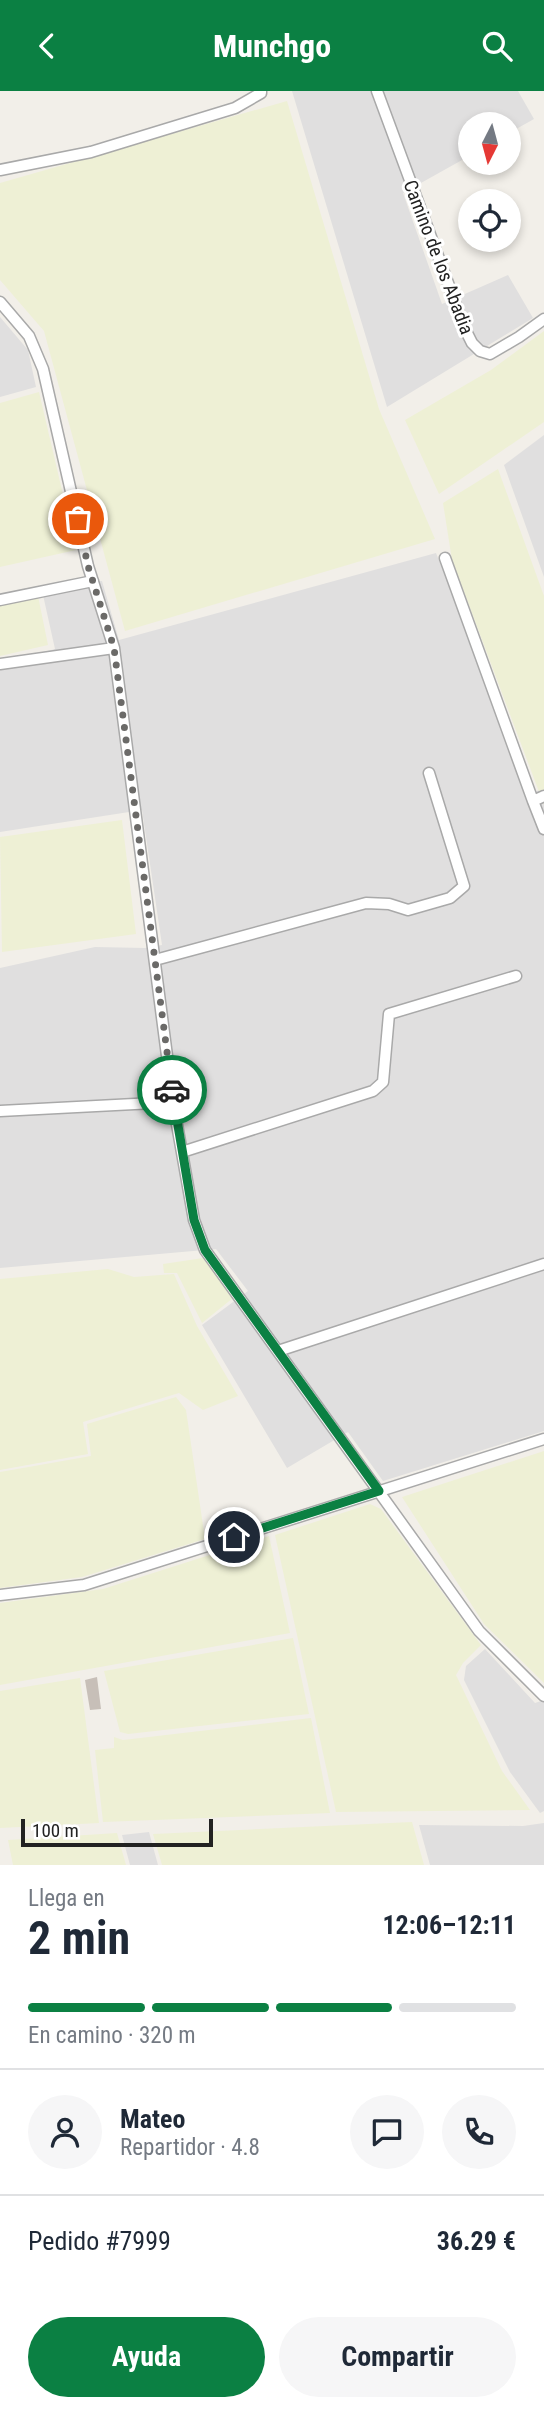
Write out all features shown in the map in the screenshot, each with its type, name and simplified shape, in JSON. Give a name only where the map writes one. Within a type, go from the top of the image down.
[{"type":"street","points":[[0,170],[91,152],[235,108],[261,91]]},
{"type":"street","name":"Camino de los Abadia","points":[[377,91],[447,285],[472,343],[480,351],[490,353],[544,319]]},
{"type":"street","points":[[0,302],[29,335],[43,369],[93,581],[114,648],[173,1102],[194,1220],[205,1250],[479,1631],[544,1696]]},
{"type":"street","points":[[445,558],[539,799],[544,829]]},
{"type":"street","points":[[0,600],[93,581]]},
{"type":"street","points":[[0,664],[114,648]]},
{"type":"street","points":[[155,960],[366,903],[390,904],[408,910],[450,898],[464,886],[429,773]]},
{"type":"street","points":[[182,1152],[373,1091],[383,1082],[389,1014],[516,976]]},
{"type":"street","points":[[0,1111],[173,1102]]},
{"type":"street","points":[[278,1351],[544,1264]]},
{"type":"street","points":[[0,1595],[84,1585],[544,1439]]},
{"type":"shaded area","points":[[292,91],[518,91],[534,119],[522,126],[522,112],[458,112],[458,162],[403,193],[442,304],[508,275],[533,318],[387,407]]},
{"type":"shaded area","points":[[0,317],[28,350],[36,387],[0,397]]},
{"type":"shaded area","points":[[544,435],[544,577],[504,465]]},
{"type":"shaded area","points":[[436,553],[532,793],[544,788],[544,1431],[383,1481],[348,1432],[287,1468],[202,1325],[248,1291],[216,1249],[0,1268],[0,968],[95,947],[145,948],[162,945],[142,810],[0,832],[0,663],[55,649],[43,595],[87,582],[102,581],[119,640]]},
{"type":"shaded area","points":[[485,1649],[535,1703],[544,1700],[544,1811],[540,1813],[510,1772],[464,1680],[466,1666]]},
{"type":"shaded area","points":[[544,1823],[544,1865],[430,1865],[419,1825],[523,1826]]},
{"type":"shaded area","points":[[149,1832],[158,1865],[130,1865],[122,1835]]},
{"type":"green space","points":[[287,101],[379,409],[435,539],[125,631],[44,331],[0,280],[0,183]]},
{"type":"green space","points":[[544,331],[544,422],[439,494],[405,420],[491,370]]},
{"type":"green space","points":[[39,392],[76,550],[0,567],[0,403]]},
{"type":"green space","points":[[498,469],[544,596],[544,805],[452,560],[443,503]]},
{"type":"green space","points":[[38,596],[48,645],[0,656],[0,604]]},
{"type":"green space","points":[[122,820],[136,934],[2,952],[0,837]]},
{"type":"green space","points":[[203,1258],[233,1298],[202,1323],[177,1273],[164,1273],[163,1264]]},
{"type":"green space","points":[[108,1269],[134,1277],[174,1274],[197,1326],[238,1396],[203,1410],[179,1393],[83,1422],[88,1454],[0,1470],[0,1279]]},
{"type":"green space","points":[[176,1397],[186,1410],[205,1539],[82,1577],[0,1588],[0,1472],[91,1456],[87,1424]]},
{"type":"green space","points":[[544,1451],[544,1683],[484,1624],[402,1497]]},
{"type":"green space","points":[[370,1504],[381,1509],[481,1645],[463,1663],[456,1675],[502,1771],[530,1810],[336,1812],[275,1535]]},
{"type":"green space","points":[[269,1536],[290,1633],[0,1685],[0,1603],[103,1589]]},
{"type":"green space","points":[[293,1638],[309,1714],[128,1734],[120,1732],[104,1671]]},
{"type":"green space","points":[[80,1678],[99,1823],[0,1828],[0,1691]]},
{"type":"green space","points":[[311,1718],[330,1813],[103,1822],[95,1750],[114,1748],[114,1737],[123,1740]]},
{"type":"green space","points":[[412,1822],[424,1865],[162,1865],[153,1834]]},
{"type":"green space","points":[[117,1833],[126,1865],[13,1865],[8,1840]]},
{"type":"building","points":[[97,1677],[101,1709],[90,1710],[85,1680]]},
{"type":"way so far","points":[[78,519],[88,566],[114,648],[172,1090]]},
{"type":"route","points":[[172,1090],[194,1220],[205,1250],[379,1491],[234,1537]]}]
